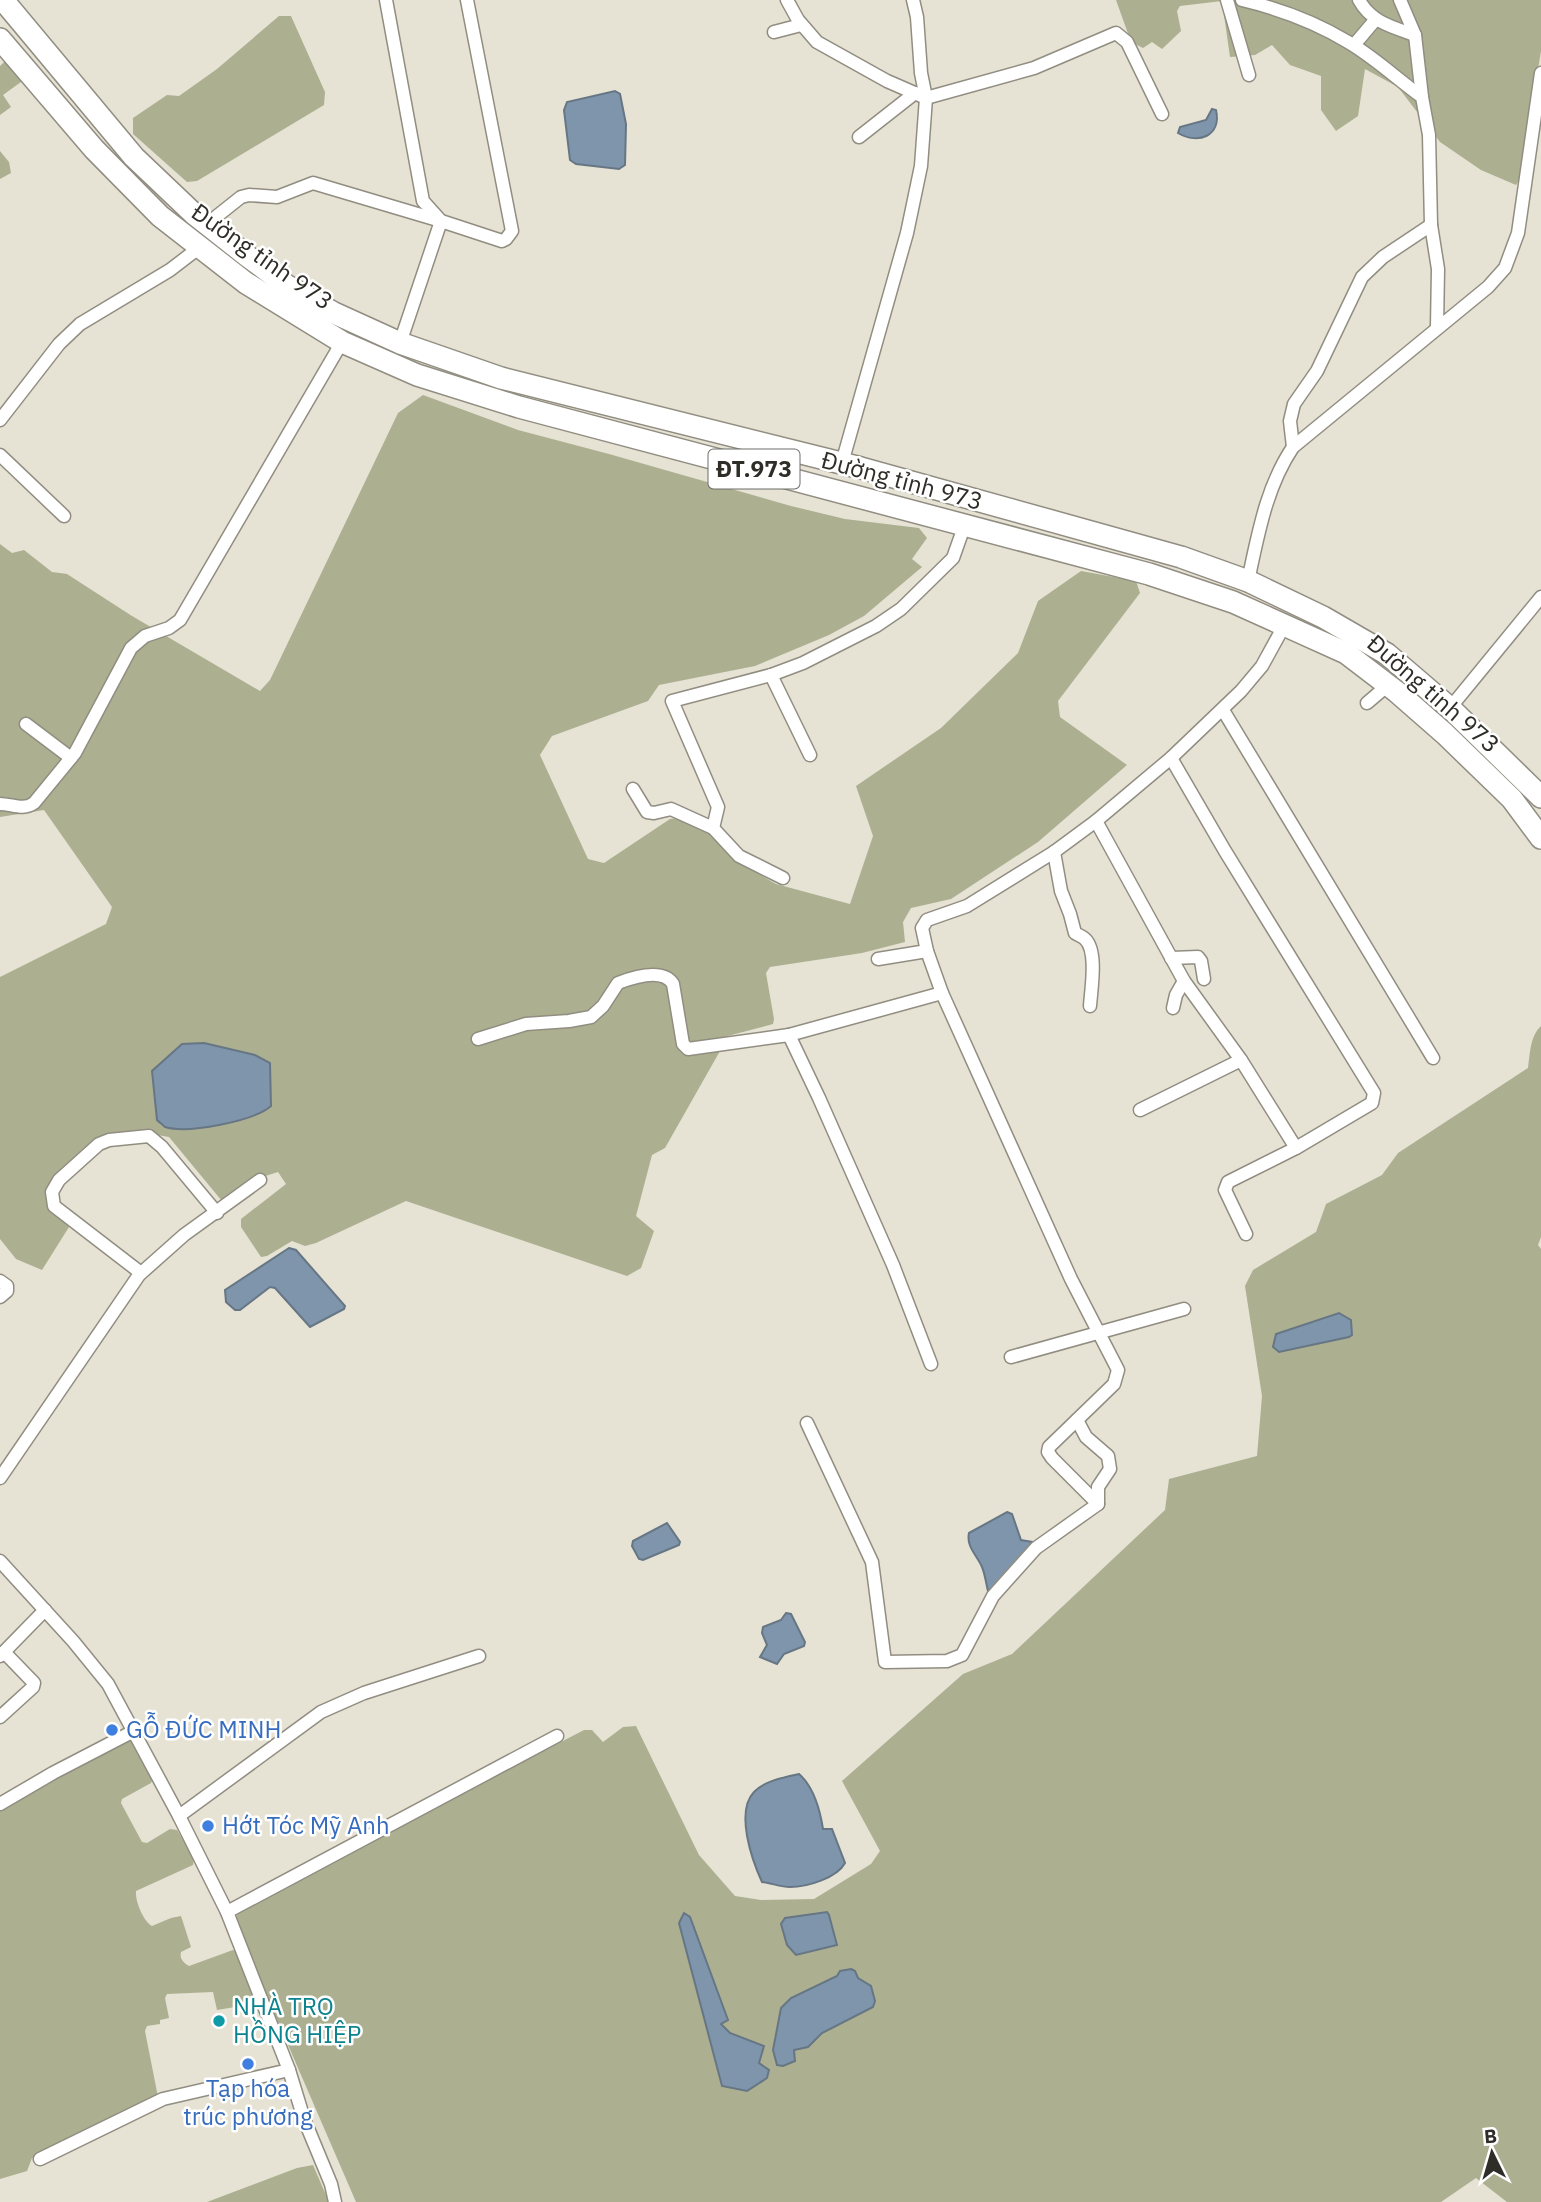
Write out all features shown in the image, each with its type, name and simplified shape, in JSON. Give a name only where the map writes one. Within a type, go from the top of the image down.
[{"type":"main road","name":"Đường tỉnh 973","points":[[4,0],[134,157],[207,224],[286,285],[334,313],[400,343],[501,378],[842,463],[1181,557],[1248,581],[1322,617],[1387,654],[1450,708],[1541,797]]},
{"type":"main road","name":"Đường tỉnh 973","points":[[0,39],[94,149],[160,216],[246,283],[342,342],[417,375],[519,407],[1149,574],[1233,602],[1346,653],[1388,685],[1446,734],[1512,799],[1541,838]]},
{"type":"main road","points":[[965,524],[968,499]]},
{"type":"street","points":[[386,0],[423,201],[441,221]]},
{"type":"street","points":[[207,224],[241,197],[277,197],[313,183],[496,240],[506,239],[512,231],[467,0]]},
{"type":"street","points":[[787,0],[801,25],[826,48],[887,81],[921,95]]},
{"type":"street","points":[[842,463],[907,233],[921,166],[921,74],[917,17],[913,0]]},
{"type":"street","points":[[1227,0],[1249,75]]},
{"type":"street","points":[[1243,0],[1280,5],[1317,24],[1354,45],[1422,97]]},
{"type":"street","points":[[1359,0],[1369,15],[1384,24],[1415,35]]},
{"type":"street","points":[[1400,0],[1415,35],[1429,135],[1432,225],[1438,269],[1437,327]]},
{"type":"street","points":[[1354,45],[1376,19]]},
{"type":"street","points":[[774,32],[801,25]]},
{"type":"street","points":[[859,137],[921,95],[1034,68],[1116,33],[1126,42],[1162,114]]},
{"type":"street","points":[[1248,581],[1263,512],[1274,482],[1293,447],[1488,287],[1505,268],[1518,233],[1537,127],[1541,73]]},
{"type":"street","points":[[400,343],[441,221]]},
{"type":"street","points":[[1293,447],[1290,421],[1294,404],[1317,371],[1362,277],[1383,257],[1432,225]]},
{"type":"street","points":[[0,420],[59,344],[80,324],[170,270],[200,247]]},
{"type":"street","points":[[0,803],[20,808],[29,807],[71,758],[131,648],[145,636],[169,628],[180,620],[342,342]]},
{"type":"street","points":[[0,455],[64,516]]},
{"type":"street","points":[[713,828],[718,807],[672,701],[771,675],[876,626],[901,609],[953,558],[965,524]]},
{"type":"street","points":[[1450,708],[1541,597]]},
{"type":"street","points":[[1098,1504],[1048,1452],[1054,1440],[1114,1384],[1118,1370],[1071,1279],[942,993],[922,933],[927,920],[967,906],[1054,852],[1096,821],[1171,758],[1223,710],[1262,666],[1285,624]]},
{"type":"street","points":[[771,675],[810,755]]},
{"type":"street","points":[[1367,703],[1388,685]]},
{"type":"street","points":[[1223,710],[1433,1058]]},
{"type":"street","points":[[26,724],[71,758]]},
{"type":"street","points":[[1171,758],[1374,1093],[1372,1103],[1296,1148],[1228,1182],[1225,1190],[1246,1234]]},
{"type":"street","points":[[633,789],[647,812],[671,809],[713,828],[739,856],[783,878]]},
{"type":"street","points":[[1096,821],[1184,981],[1241,1060],[1296,1148]]},
{"type":"street","points":[[1054,852],[1060,891],[1075,933],[1086,939],[1091,953],[1093,963],[1090,1006]]},
{"type":"street","points":[[878,959],[927,951]]},
{"type":"street","points":[[1171,958],[1198,957],[1204,979]]},
{"type":"street","points":[[478,1040],[526,1024],[591,1017],[603,1006],[618,983],[655,975],[667,977],[673,984],[683,1044],[688,1049],[789,1035],[942,993]]},
{"type":"street","points":[[1173,1008],[1176,995],[1184,981]]},
{"type":"street","points":[[789,1035],[893,1265],[931,1364]]},
{"type":"street","points":[[1140,1111],[1241,1060]]},
{"type":"street","points":[[141,1273],[54,1206],[52,1192],[59,1180],[99,1144],[109,1140],[149,1136],[162,1147],[216,1213]]},
{"type":"street","points":[[0,1478],[141,1273],[184,1235],[260,1180]]},
{"type":"street","points":[[0,1281],[7,1286],[7,1291],[0,1297]]},
{"type":"street","points":[[1011,1357],[1184,1309]]},
{"type":"street","points":[[1077,1420],[1086,1437],[1108,1456],[1110,1469],[1098,1487],[1098,1504]]},
{"type":"street","points":[[807,1423],[872,1562],[885,1662],[947,1661],[962,1655],[993,1597],[1036,1548],[1098,1504]]},
{"type":"street","points":[[0,1561],[46,1609],[108,1684],[178,1816],[226,1912],[289,2070],[304,2119],[331,2184],[335,2202]]},
{"type":"street","points":[[0,1717],[34,1683],[2,1654],[46,1609]]},
{"type":"street","points":[[178,1816],[321,1712],[364,1693],[479,1656]]},
{"type":"street","points":[[0,1804],[52,1773],[132,1732]]},
{"type":"street","points":[[226,1912],[556,1737]]},
{"type":"street","points":[[40,2160],[163,2099],[289,2070]]},
{"type":"green space","points":[[1116,0],[1541,0],[1541,51],[1521,177],[1516,185],[1481,170],[1440,142],[1398,87],[1365,69],[1358,116],[1336,131],[1321,110],[1321,76],[1290,65],[1272,45],[1255,55],[1230,57],[1222,1],[1180,6],[1177,11],[1181,31],[1162,49],[1152,42],[1143,48],[1131,42]]},
{"type":"green space","points":[[279,16],[291,16],[325,92],[324,105],[197,181],[187,182],[133,134],[133,118],[167,95],[179,96],[217,69]]},
{"type":"green space","points":[[7,59],[25,79],[3,95],[11,107],[0,115],[0,66]]},
{"type":"green space","points":[[0,151],[9,162],[11,173],[0,179]]},
{"type":"green space","points":[[423,395],[518,430],[791,506],[845,519],[919,528],[927,538],[912,559],[922,567],[864,616],[829,635],[755,666],[659,685],[648,701],[552,736],[540,755],[588,859],[604,863],[670,819],[685,817],[725,844],[736,861],[776,884],[850,904],[873,836],[856,786],[941,728],[1018,653],[1038,601],[1081,571],[1136,581],[1140,593],[1058,701],[1060,717],[1127,765],[1038,842],[951,899],[911,908],[903,922],[905,942],[862,953],[770,967],[766,973],[773,1024],[720,1038],[720,1051],[665,1148],[652,1155],[636,1216],[654,1231],[641,1268],[627,1276],[406,1201],[316,1243],[305,1246],[292,1241],[261,1257],[241,1227],[241,1219],[286,1184],[278,1172],[259,1178],[222,1201],[169,1137],[146,1133],[108,1137],[50,1186],[69,1227],[42,1270],[16,1259],[0,1239],[0,977],[106,924],[112,907],[44,810],[0,817],[0,544],[12,553],[24,550],[52,572],[67,574],[132,616],[260,691],[270,680],[398,413]]},
{"type":"green space","points":[[1541,1026],[1541,1237],[1538,1245],[1541,1249],[1541,2202],[1507,2202],[1476,2178],[1441,2202],[356,2202],[237,1927],[237,1915],[376,1838],[584,1730],[592,1730],[603,1742],[623,1727],[636,1726],[699,1855],[735,1896],[761,1900],[814,1899],[871,1864],[880,1851],[842,1781],[963,1674],[1012,1654],[1165,1510],[1169,1479],[1257,1456],[1262,1396],[1245,1286],[1253,1270],[1316,1232],[1326,1204],[1382,1175],[1398,1153],[1528,1068],[1533,1040]]},
{"type":"green space","points":[[128,1737],[132,1739],[153,1778],[151,1783],[122,1799],[121,1803],[142,1842],[147,1843],[170,1829],[177,1830],[194,1858],[193,1865],[136,1891],[140,1910],[152,1926],[181,1916],[191,1947],[181,1952],[181,1957],[189,1966],[233,1950],[236,1952],[254,1997],[253,2004],[217,2010],[213,1992],[167,1994],[165,1998],[169,2018],[160,2020],[160,2024],[147,2026],[145,2031],[158,2097],[147,2099],[32,2158],[27,2171],[0,2179],[0,1808]]},
{"type":"green space","points":[[313,2165],[329,2202],[207,2202],[297,2168]]},
{"type":"water","points":[[615,91],[620,94],[626,124],[625,165],[619,169],[576,164],[570,160],[564,110],[567,102]]},
{"type":"water","points":[[1212,109],[1216,110],[1217,119],[1212,132],[1207,136],[1193,138],[1178,133],[1180,127],[1206,120]]},
{"type":"water","points":[[204,1043],[255,1055],[270,1063],[271,1106],[250,1117],[220,1125],[189,1129],[165,1127],[157,1120],[152,1071],[182,1044]]},
{"type":"water","points":[[289,1248],[296,1250],[345,1306],[344,1309],[310,1327],[275,1288],[270,1287],[240,1310],[235,1310],[226,1302],[225,1290]]},
{"type":"water","points":[[1339,1313],[1351,1320],[1352,1335],[1349,1337],[1279,1352],[1273,1347],[1276,1334]]},
{"type":"water","points":[[1007,1512],[1012,1514],[1021,1540],[1033,1542],[1027,1554],[1006,1573],[1000,1586],[991,1592],[988,1591],[982,1567],[970,1547],[969,1533]]},
{"type":"water","points":[[667,1523],[680,1542],[679,1545],[643,1560],[639,1559],[632,1546],[633,1541]]},
{"type":"water","points":[[786,1613],[791,1614],[805,1642],[804,1646],[784,1654],[777,1664],[760,1657],[767,1645],[762,1633],[763,1627],[781,1620]]},
{"type":"water","points":[[799,1774],[812,1792],[823,1829],[832,1829],[845,1863],[821,1881],[797,1887],[762,1882],[747,1836],[748,1801],[763,1785]]},
{"type":"water","points":[[827,1912],[837,1945],[796,1955],[787,1945],[781,1924],[785,1918]]},
{"type":"water","points":[[684,1913],[690,1917],[728,2020],[721,2024],[730,2033],[764,2046],[759,2063],[769,2070],[767,2078],[747,2091],[722,2086],[679,1923]]},
{"type":"water","points":[[851,1969],[858,1978],[871,1986],[875,2001],[873,2007],[822,2033],[808,2047],[794,2050],[795,2061],[783,2066],[777,2065],[773,2050],[781,2008],[791,1998],[837,1976],[840,1971]]},
{"type":"place","name":"GỖ ĐỨC MINH","points":[[112,1730]]},
{"type":"place","name":"Hớt Tóc Mỹ Anh","points":[[208,1826]]},
{"type":"place","name":"NHÀ TRỌ HỒNG HIỆP","points":[[219,2021]]},
{"type":"place","name":"Tạp hóa trúc phương","points":[[248,2064]]}]
